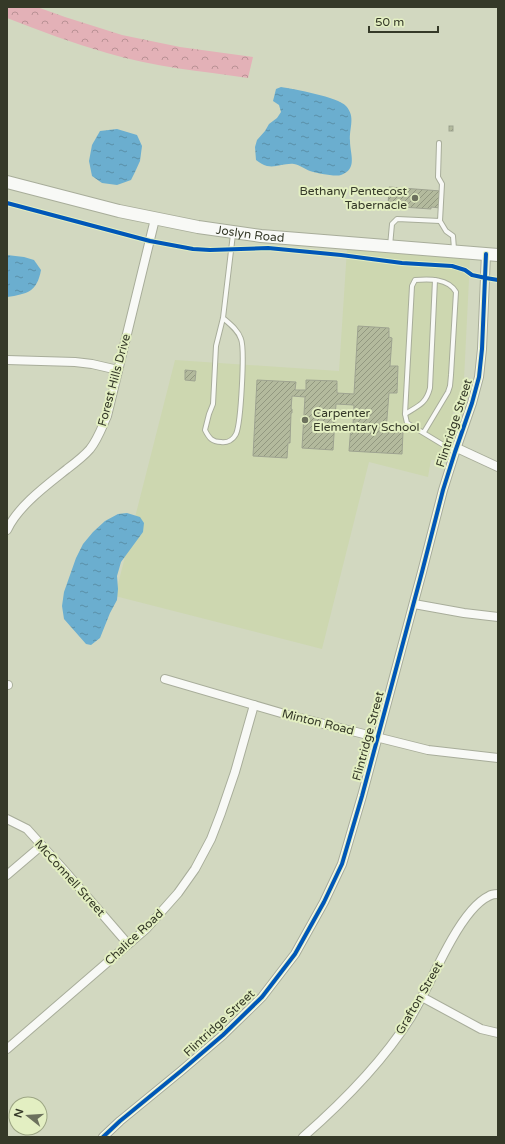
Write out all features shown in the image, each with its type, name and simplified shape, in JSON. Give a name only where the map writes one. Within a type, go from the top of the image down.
[{"type":"street","name":"Joslyn Road","points":[[7,182],[155,219],[198,227],[260,236],[492,254]]},
{"type":"street","name":"Forest Hills Drive","points":[[8,528],[22,509],[31,500],[90,448],[100,433],[107,416],[155,219]]},
{"type":"street","name":"Flintridge Street","points":[[103,1137],[223,1035],[262,997],[295,954],[324,902],[342,864],[378,738],[443,490],[472,403],[479,377],[492,254]]},
{"type":"street","points":[[7,360],[76,362],[118,370]]},
{"type":"street","points":[[456,450],[498,467]]},
{"type":"street","points":[[414,604],[464,613],[498,617]]},
{"type":"street","name":"Minton Road","points":[[165,679],[288,715],[428,750],[498,758]]},
{"type":"street","name":"Chalice Road","points":[[7,1049],[146,929],[178,894],[195,869],[211,839],[235,772],[254,705]]},
{"type":"street","name":"McConnell Street","points":[[7,820],[27,829],[128,944]]},
{"type":"street","points":[[7,875],[41,846]]},
{"type":"street","name":"Grafton Street","points":[[303,1137],[355,1087],[397,1037],[422,997],[462,922],[477,905],[490,895],[498,894]]},
{"type":"street","points":[[422,997],[481,1029],[498,1033]]},
{"type":"lane","points":[[438,143],[438,177],[442,184],[440,221],[446,231],[453,236],[454,251]]},
{"type":"lane","points":[[390,246],[392,224],[397,219],[440,221]]},
{"type":"lane","points":[[223,318],[235,329],[241,339],[243,353],[239,422],[236,434],[232,440],[217,442],[209,438],[205,430],[213,404],[216,346],[223,318],[233,232]]},
{"type":"lane","points":[[424,432],[448,392],[451,374],[456,292],[448,284],[435,280],[415,280],[412,286],[405,414],[407,422],[424,432],[456,450]]},
{"type":"lane","points":[[405,414],[426,400],[430,388],[435,280]]},
{"type":"shaded area","name":"Carpenter Elementary School","points":[[347,249],[470,259],[464,379],[438,460],[431,460],[428,477],[369,462],[322,649],[115,596],[175,360],[339,371]]},
{"type":"green space","points":[[7,7],[37,7],[122,35],[180,47],[253,57],[248,78],[142,62],[107,53],[57,37],[7,18]]},
{"type":"water","points":[[281,87],[325,97],[346,106],[351,114],[350,141],[352,161],[350,169],[341,175],[330,175],[310,171],[294,164],[267,166],[256,160],[255,147],[257,140],[269,124],[277,118],[281,112],[279,105],[273,101],[276,89]]},
{"type":"water","points":[[117,129],[137,135],[142,146],[140,161],[131,180],[117,185],[102,183],[92,176],[89,161],[92,145],[100,131]]},
{"type":"water","points":[[7,255],[34,260],[41,270],[37,283],[30,291],[20,295],[7,297]]},
{"type":"water","points":[[127,513],[140,517],[144,523],[143,532],[121,562],[117,576],[117,600],[100,638],[91,645],[86,644],[64,619],[62,606],[64,592],[76,558],[83,544],[105,521],[118,514]]},
{"type":"building","points":[[449,126],[453,126],[453,131],[449,131]]},
{"type":"building","name":"Bethany Pentecost Tabernacle","points":[[389,187],[441,191],[440,208],[431,207],[431,209],[388,206]]},
{"type":"building","points":[[358,326],[389,328],[389,337],[392,338],[390,366],[398,366],[397,393],[389,393],[386,431],[403,432],[402,454],[349,451],[354,405],[336,404],[333,450],[302,448],[305,397],[292,396],[290,443],[288,443],[287,458],[253,456],[257,380],[296,382],[295,390],[306,390],[306,380],[337,381],[337,393],[354,394]]},
{"type":"building","points":[[185,370],[196,371],[195,381],[185,380]]},
{"type":"cycle path","points":[[7,203],[150,241],[193,249],[210,250],[268,248],[402,263],[452,266],[465,270],[472,275],[498,280]]},
{"type":"cycle path","points":[[103,1137],[223,1035],[262,997],[295,954],[324,902],[342,864],[362,796],[443,490],[472,403],[479,377],[482,349],[486,254]]},
{"type":"place","name":"Bethany Pentecost Tabernacle","points":[[415,198]]},
{"type":"place","name":"Carpenter Elementary School","points":[[305,420]]}]
